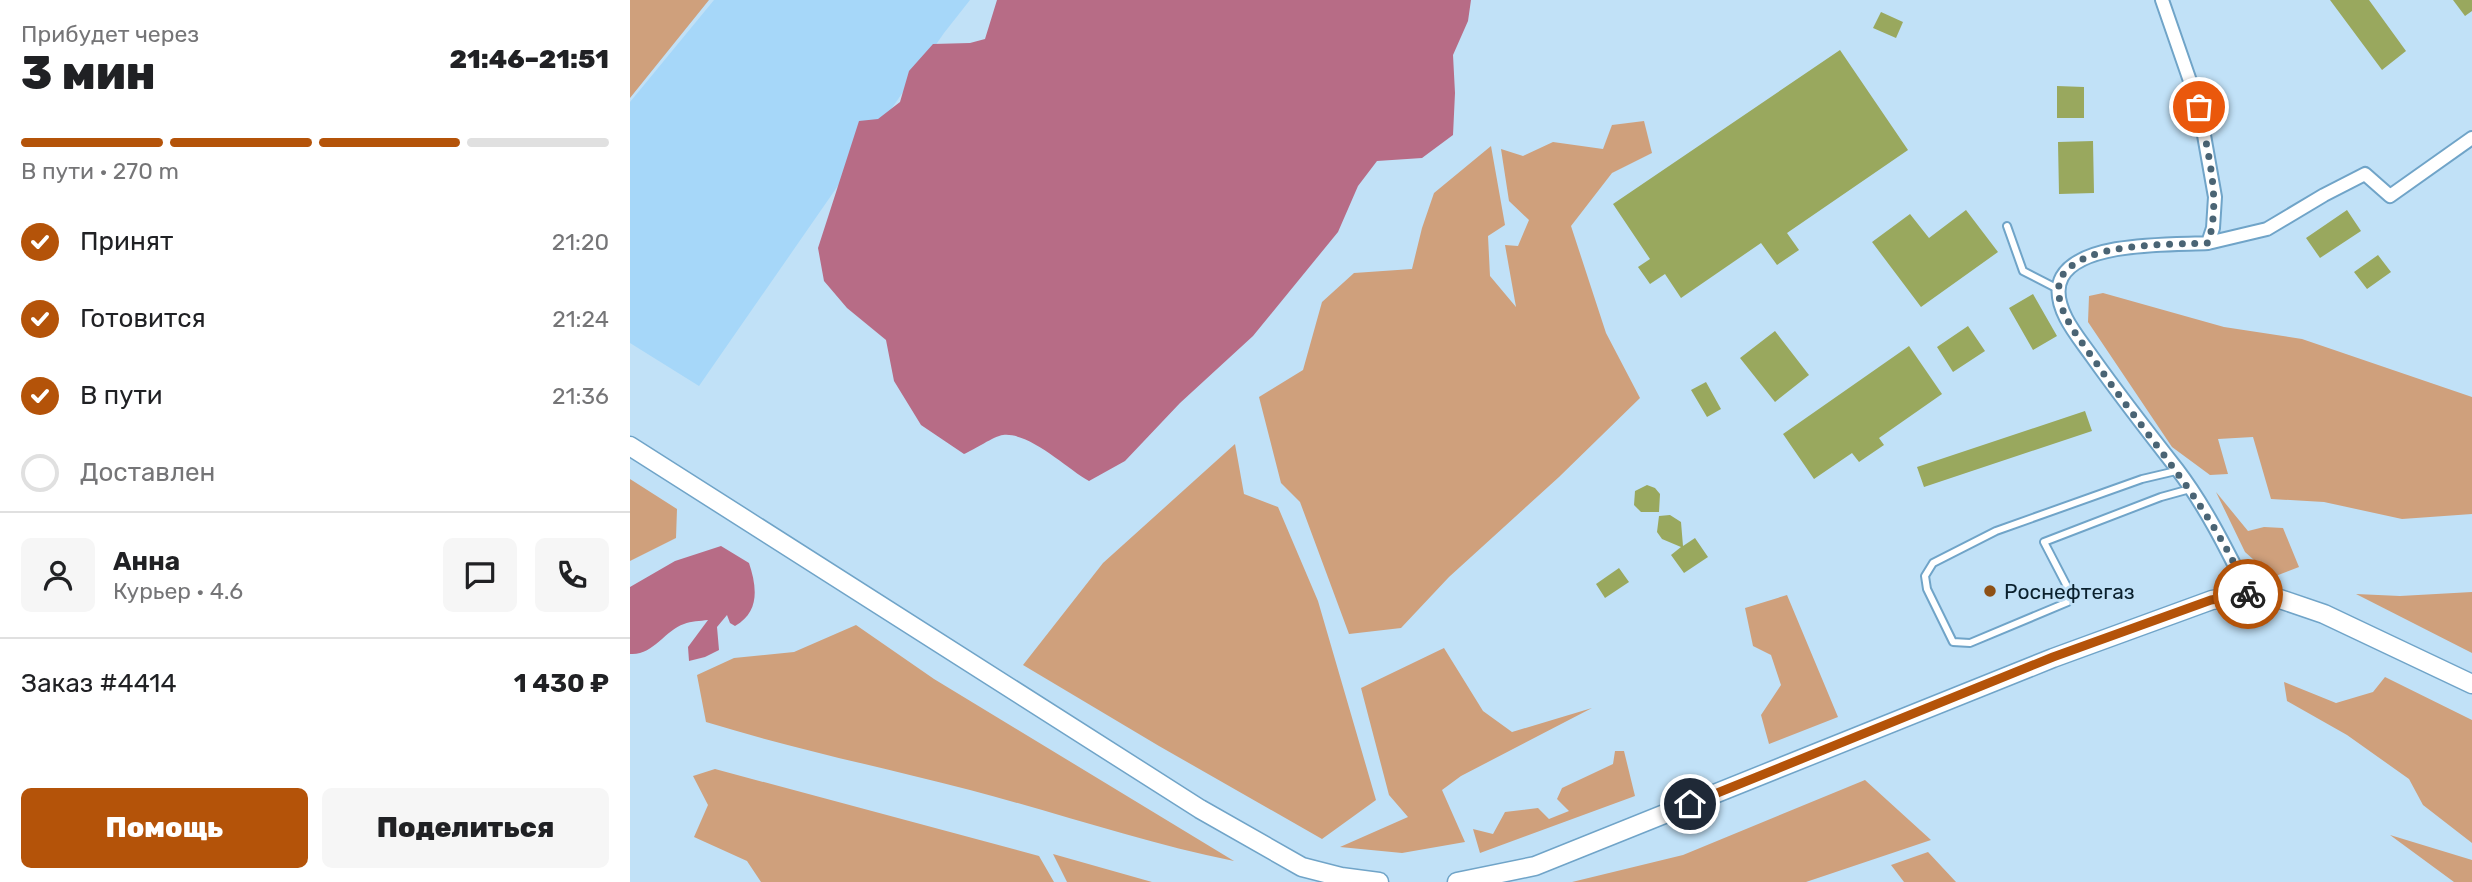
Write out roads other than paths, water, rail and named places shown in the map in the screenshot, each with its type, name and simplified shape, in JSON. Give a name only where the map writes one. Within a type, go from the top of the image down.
[{"type":"main road","points":[[630,446],[1200,808],[1302,867],[1339,880],[1379,882]]},
{"type":"main road","points":[[1457,882],[1535,866],[2053,657],[2211,600],[2249,594],[2268,595],[2324,614],[2472,684]]},
{"type":"street","points":[[2162,0],[2199,107],[2215,197],[2213,228],[2208,243]]},
{"type":"street","points":[[2249,594],[2229,553],[2190,489],[2121,398],[2067,320],[2058,289],[2062,276],[2077,263],[2098,253],[2159,245],[2208,243],[2267,229],[2365,174],[2390,196],[2472,138]]},
{"type":"lane","points":[[2007,226],[2022,271],[2058,289]]},
{"type":"lane","points":[[2178,471],[2142,479],[1996,531],[1933,563],[1925,576],[1927,589],[1953,642],[1970,643],[2068,602],[2070,593],[2044,542],[2161,497],[2190,489]]},
{"type":"place","name":"Роснефтегаз","points":[[1990,591]]}]
